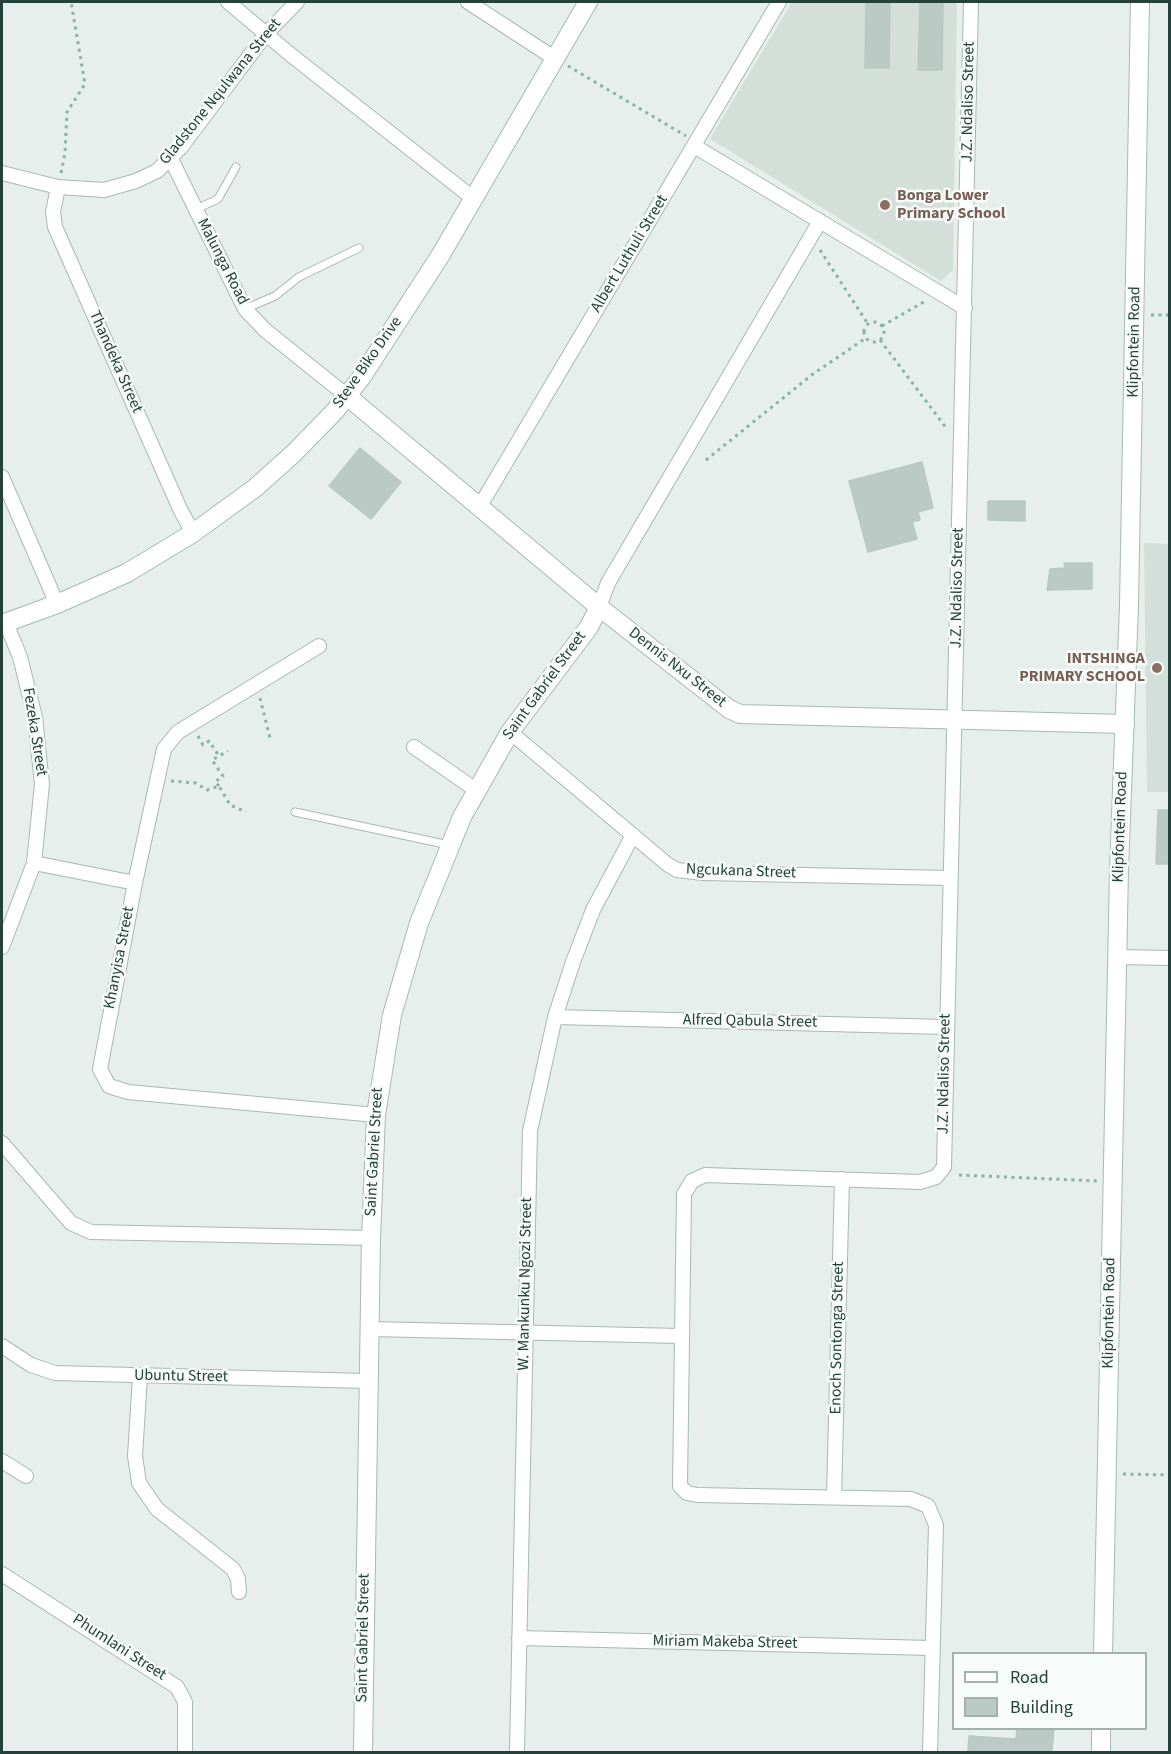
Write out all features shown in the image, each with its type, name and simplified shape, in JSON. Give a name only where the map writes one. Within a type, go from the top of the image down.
[{"type":"main road","name":"Steve Biko Drive","points":[[4,623],[57,604],[127,573],[193,533],[246,495],[293,454],[347,396],[401,317],[559,61],[588,2]]},
{"type":"main road","name":"Klipfontein Road","points":[[1103,1652],[1140,2]]},
{"type":"main road","name":"Dennis Nxu Street","points":[[347,396],[598,607],[729,709],[740,714],[954,722],[1125,724]]},
{"type":"main road","name":"Saint Gabriel Street","points":[[363,1752],[370,1238],[376,1115],[392,1015],[418,923],[449,844],[476,790],[510,732],[589,627],[598,607]]},
{"type":"main road","points":[[1101,1730],[1101,1752]]},
{"type":"street","points":[[228,2],[474,199]]},
{"type":"street","name":"Gladstone Nqulwana Street","points":[[2,174],[58,187],[116,188],[157,171],[171,159],[266,34],[297,2]]},
{"type":"street","points":[[468,2],[559,61]]},
{"type":"street","name":"Albert Luthuli Street","points":[[480,506],[690,141],[779,2]]},
{"type":"street","name":"J.Z. Ndaliso Street","points":[[842,1179],[920,1182],[940,1174],[944,1161],[971,2]]},
{"type":"street","points":[[690,141],[965,308]]},
{"type":"street","name":"Malunga Road","points":[[171,159],[245,309],[265,330],[347,396]]},
{"type":"street","name":"Thandeka Street","points":[[58,187],[53,212],[58,233],[180,509],[193,533]]},
{"type":"street","points":[[598,607],[608,584],[820,221]]},
{"type":"street","points":[[2,477],[57,604]]},
{"type":"street","name":"Fezeka Street","points":[[2,946],[5,930],[34,863],[42,784],[35,717],[20,657],[4,623]]},
{"type":"street","name":"Khanyisa Street","points":[[319,646],[191,724],[170,739],[164,749],[135,883],[100,1058],[100,1069],[109,1086],[128,1092],[376,1115]]},
{"type":"street","name":"Ngcukana Street","points":[[510,732],[672,867],[684,871],[950,878]]},
{"type":"street","points":[[414,747],[476,790]]},
{"type":"street","name":"W. Mankunku Ngozi Street","points":[[517,1752],[530,1131],[555,1017],[593,910],[633,835]]},
{"type":"street","points":[[34,863],[135,883]]},
{"type":"street","points":[[1118,957],[1170,958]]},
{"type":"street","name":"Alfred Qabula Street","points":[[555,1017],[946,1027]]},
{"type":"street","points":[[2,1143],[71,1223],[91,1232],[370,1238]]},
{"type":"street","points":[[842,1179],[710,1175],[700,1177],[688,1184],[684,1194],[678,1480],[683,1491],[697,1496],[834,1497],[924,1502],[933,1513],[936,1525],[930,1752]]},
{"type":"street","name":"Enoch Sontonga Street","points":[[834,1497],[842,1179]]},
{"type":"street","points":[[370,1329],[681,1335]]},
{"type":"street","name":"Ubuntu Street","points":[[2,1346],[31,1365],[55,1373],[367,1381]]},
{"type":"street","points":[[140,1376],[135,1456],[139,1483],[157,1509],[232,1569],[238,1579],[239,1592]]},
{"type":"street","points":[[2,1461],[26,1476]]},
{"type":"street","name":"Phumlani Street","points":[[2,1574],[177,1687],[185,1702],[185,1752]]},
{"type":"street","name":"Miriam Makeba Street","points":[[519,1638],[932,1648]]},
{"type":"lane","points":[[196,209],[218,199],[236,167]]},
{"type":"lane","points":[[245,309],[275,296],[299,277],[359,248]]},
{"type":"lane","points":[[296,812],[449,844]]},
{"type":"path","points":[[58,187],[65,153],[67,112],[85,84],[71,2]]},
{"type":"path","points":[[559,61],[690,141]]},
{"type":"path","points":[[817,244],[868,324]]},
{"type":"path","points":[[882,326],[931,298]]},
{"type":"path","points":[[1146,315],[1170,315]]},
{"type":"path","points":[[876,322],[882,326],[884,334],[880,340],[872,342],[866,338],[864,330],[868,324],[876,322]]},
{"type":"path","points":[[706,460],[813,374],[866,338]]},
{"type":"path","points":[[880,340],[946,429],[952,430]]},
{"type":"path","points":[[254,685],[270,738]]},
{"type":"path","points":[[191,724],[203,745],[209,741],[219,756]]},
{"type":"path","points":[[228,751],[212,760],[223,776],[215,782],[230,805],[246,812]]},
{"type":"path","points":[[157,779],[196,783],[207,790],[219,786]]},
{"type":"path","points":[[959,1175],[1103,1182]]},
{"type":"path","points":[[1119,1474],[1170,1475]]},
{"type":"shaded area","name":"Bonga Lower Primary School","points":[[792,2],[957,2],[953,270],[941,281],[710,139]]},
{"type":"shaded area","name":"INTSHINGA PRIMARY SCHOOL","points":[[1144,543],[1169,544],[1169,792],[1147,792]]},
{"type":"building","points":[[866,2],[890,2],[889,68],[865,68]]},
{"type":"building","points":[[920,2],[943,2],[942,70],[918,70]]},
{"type":"building","points":[[360,448],[401,482],[371,519],[329,486]]},
{"type":"building","points":[[922,462],[933,508],[918,512],[920,520],[912,522],[917,539],[868,552],[849,481]]},
{"type":"building","points":[[988,501],[1025,501],[1025,521],[988,520]]},
{"type":"building","points":[[1064,563],[1092,563],[1092,589],[1047,590],[1050,569],[1065,568]]},
{"type":"building","points":[[1158,810],[1170,810],[1170,864],[1156,864]]},
{"type":"building","points":[[1017,1730],[1054,1730],[1050,1752],[968,1752],[969,1736],[1016,1739]]},
{"type":"place","name":"Bonga Lower Primary School","points":[[885,205]]},
{"type":"place","name":"INTSHINGA PRIMARY SCHOOL","points":[[1157,668]]}]
